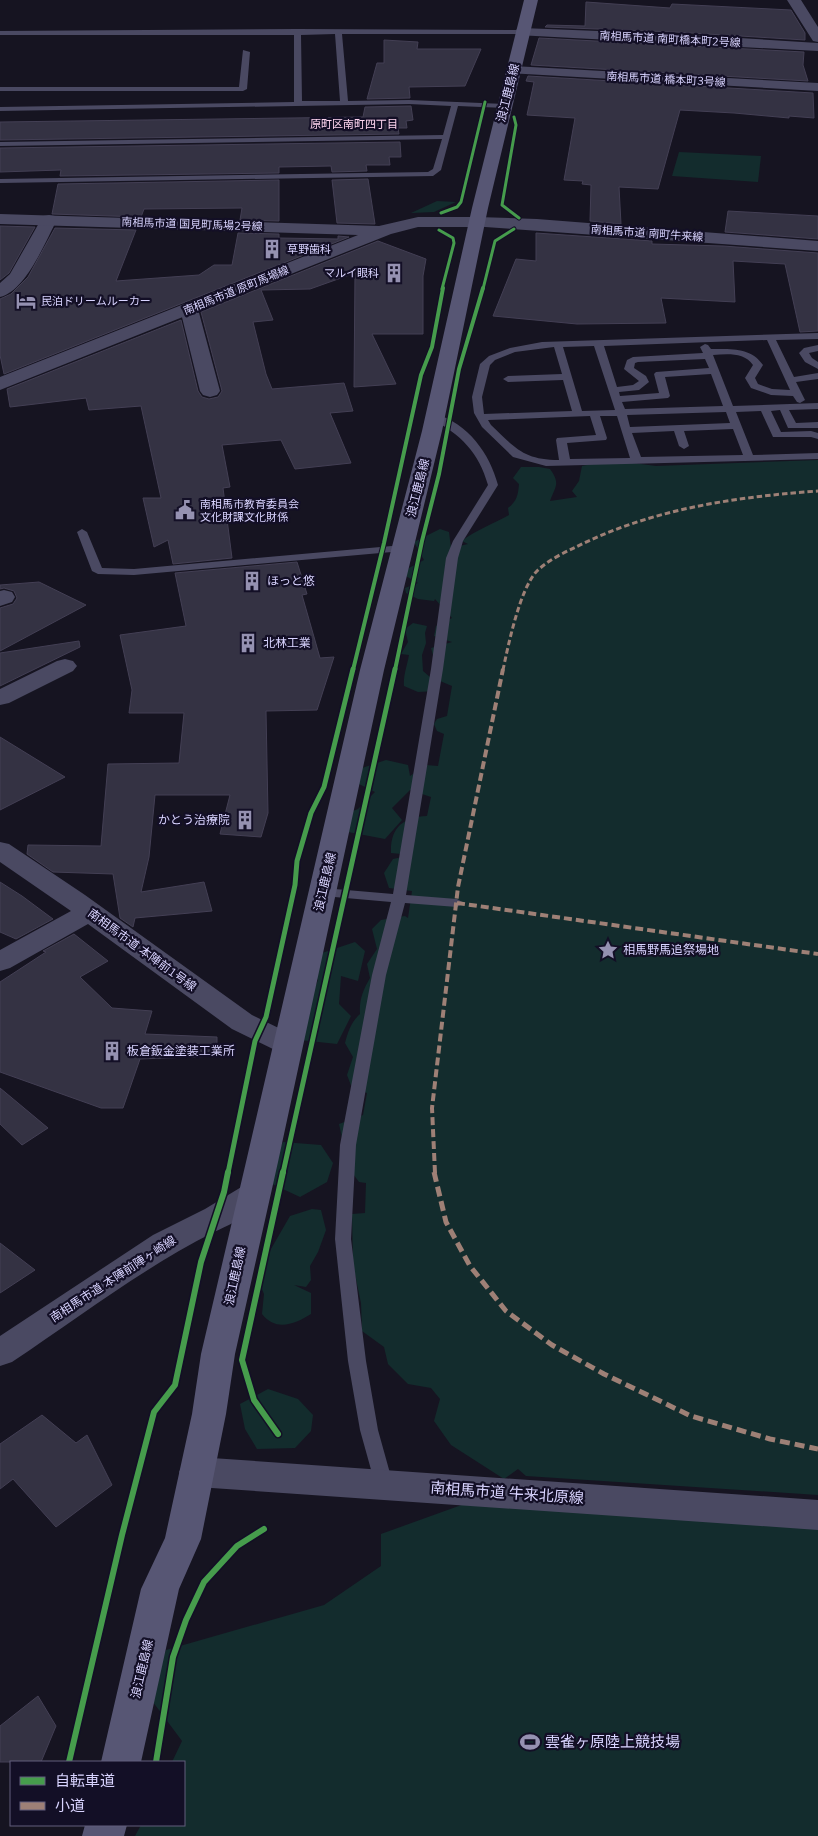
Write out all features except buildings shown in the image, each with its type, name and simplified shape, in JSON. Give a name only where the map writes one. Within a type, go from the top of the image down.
[{"type":"main road","name":"浪江鹿島線","points":[[121,1761],[160,1589],[183,1539],[209,1414],[218,1354],[287,1044],[372,670],[435,417],[477,222],[531,0]]},
{"type":"street","points":[[794,0],[818,38]]},
{"type":"street","name":"南相馬市道 南町橋本町2号線","points":[[522,32],[666,37],[818,47]]},
{"type":"street","name":"南相馬市道 橋本町3号線","points":[[513,70],[818,87]]},
{"type":"street","name":"南相馬市道 国見町馬場2号線","points":[[0,218],[385,230]]},
{"type":"street","points":[[0,292],[17,277],[49,220]]},
{"type":"street","name":"南相馬市道 原町馬場線","points":[[0,384],[385,230],[418,222],[436,220],[477,222]]},
{"type":"street","name":"南相馬市道 南町牛来線","points":[[477,222],[537,224],[818,246]]},
{"type":"street","points":[[189,309],[210,391]]},
{"type":"street","points":[[0,698],[65,666]]},
{"type":"street","name":"南相馬市道 本陣前1号線","points":[[0,850],[242,1022],[287,1044]]},
{"type":"street","points":[[0,962],[89,912]]},
{"type":"street","name":"南相馬市道 本陣前陣ヶ崎線","points":[[0,1353],[164,1243],[216,1217],[254,1194]]},
{"type":"street","name":"南相馬市道 牛来北原線","points":[[197,1472],[818,1516]]},
{"type":"lane","points":[[297,31],[298,104]]},
{"type":"lane","points":[[338,32],[344,103]]},
{"type":"lane","points":[[0,33],[522,32]]},
{"type":"lane","points":[[0,89],[243,89],[246,52]]},
{"type":"lane","points":[[0,109],[410,102],[505,106]]},
{"type":"lane","points":[[0,181],[430,174],[437,170],[455,105]]},
{"type":"lane","points":[[0,144],[446,136]]},
{"type":"lane","points":[[818,336],[598,343],[512,350],[492,358],[485,364],[477,397],[481,417],[487,427],[517,455],[546,463],[566,464],[818,456]]},
{"type":"lane","points":[[770,338],[803,406]]},
{"type":"lane","points":[[702,340],[749,458]]},
{"type":"lane","points":[[598,343],[637,462]]},
{"type":"lane","points":[[558,345],[578,413]]},
{"type":"lane","points":[[818,348],[807,350],[804,353],[808,360],[818,366]]},
{"type":"lane","points":[[614,394],[636,388],[644,382],[643,378],[629,369],[630,362],[636,359],[727,352],[750,356],[756,360],[758,365],[750,378],[754,386],[771,392],[797,393]]},
{"type":"lane","points":[[614,394],[665,396],[659,374],[714,371]]},
{"type":"lane","points":[[790,380],[818,376]]},
{"type":"lane","points":[[508,379],[567,377]]},
{"type":"lane","points":[[481,417],[818,406]]},
{"type":"lane","points":[[764,407],[777,435],[811,434],[818,436]]},
{"type":"lane","points":[[784,407],[792,426],[818,425]]},
{"type":"lane","points":[[566,464],[561,440],[602,438],[594,413]]},
{"type":"lane","points":[[384,1484],[370,1430],[357,1361],[343,1239],[348,1146],[362,1060],[379,976],[399,898],[437,669],[452,558],[458,541],[493,485],[486,461],[476,447],[456,428],[435,417]]},
{"type":"lane","points":[[626,430],[736,426]]},
{"type":"lane","points":[[678,428],[684,446]]},
{"type":"lane","points":[[82,532],[98,571],[134,572],[403,548]]},
{"type":"lane","points":[[323,892],[457,903]]},
{"type":"green space","points":[[679,152],[761,156],[758,182],[672,176]]},
{"type":"green space","points":[[437,201],[456,202],[434,212],[411,213]]},
{"type":"green space","name":"相馬野馬追祭場地","points":[[610,460],[656,466],[818,460],[818,1495],[526,1476],[518,1469],[504,1479],[451,1445],[434,1421],[440,1399],[431,1388],[408,1384],[388,1364],[384,1347],[362,1331],[361,1303],[353,1265],[352,1214],[365,1213],[366,1183],[359,1182],[342,1159],[343,1142],[339,1124],[363,1115],[367,1093],[352,1088],[347,1075],[353,1057],[345,1043],[352,1024],[360,1014],[362,995],[370,978],[367,964],[377,949],[372,929],[381,920],[405,916],[408,918],[412,891],[389,888],[384,873],[393,859],[412,855],[391,853],[393,837],[405,822],[427,816],[431,797],[410,790],[392,808],[402,820],[385,839],[348,832],[353,811],[358,809],[375,792],[357,783],[362,768],[386,760],[408,765],[410,776],[426,765],[438,766],[444,734],[437,731],[434,724],[437,719],[447,716],[452,686],[440,681],[431,648],[452,642],[434,636],[436,626],[452,618],[435,599],[434,601],[418,599],[406,593],[405,588],[418,583],[404,575],[409,568],[424,560],[414,542],[440,529],[449,532],[451,548],[468,544],[462,541],[478,530],[509,515],[508,508],[515,500],[519,488],[519,484],[513,478],[521,467],[550,469],[556,482],[550,501],[577,497],[572,491],[579,481],[582,466]]},
{"type":"green space","points":[[413,623],[427,626],[425,633],[426,643],[422,655],[423,671],[438,684],[437,691],[418,692],[404,686],[409,655],[401,654],[408,642],[405,629]]},
{"type":"green space","points":[[355,942],[365,951],[358,981],[341,976],[339,1004],[351,1016],[337,1044],[300,1040],[310,1000],[318,980],[312,970],[316,955]]},
{"type":"green space","points":[[283,1142],[321,1145],[333,1163],[327,1182],[300,1197],[272,1184],[269,1170]]},
{"type":"green space","points":[[312,1209],[321,1210],[326,1230],[318,1252],[310,1266],[311,1280],[306,1287],[294,1285],[311,1293],[311,1314],[299,1321],[279,1325],[267,1320],[262,1314],[264,1294],[256,1275],[290,1216]]},
{"type":"green space","points":[[268,1389],[298,1399],[313,1415],[311,1431],[295,1448],[257,1449],[245,1429],[240,1404]]},
{"type":"green space","name":"雲雀ヶ原陸上競技場","points":[[514,1486],[818,1506],[818,1836],[135,1836],[140,1826],[185,1826],[185,1761],[172,1761],[182,1741],[147,1694],[166,1650],[324,1605],[381,1566],[381,1534]]},
{"type":"marked path","points":[[818,491],[764,495],[696,505],[599,535],[560,555],[537,571],[525,590],[506,654],[458,887],[432,1108],[433,1166],[446,1222],[470,1266],[506,1311],[552,1345],[604,1374],[691,1416],[770,1439],[818,1449]]},
{"type":"marked path","points":[[457,903],[818,954]]},
{"type":"cycle path","points":[[441,213],[457,207],[461,202],[485,102]]},
{"type":"cycle path","points":[[514,117],[516,125],[502,205],[519,218]]},
{"type":"cycle path","points":[[278,1434],[258,1408],[250,1392],[242,1360],[319,1017],[333,944],[378,748],[422,541],[439,474],[459,369],[495,241],[514,229]]},
{"type":"cycle path","points":[[69,1761],[122,1535],[154,1412],[175,1385],[201,1262],[224,1192],[255,1041],[266,1017],[295,885],[297,861],[311,813],[324,787],[384,543],[421,375],[432,347],[441,294],[454,243],[453,238],[439,230]]},
{"type":"cycle path","points":[[156,1761],[173,1657],[186,1620],[204,1582],[237,1546],[264,1529]]},
{"type":"place","name":"草野歯科","points":[[272,249]]},
{"type":"place","name":"マルイ眼科","points":[[394,273]]},
{"type":"place","name":"民泊ドリームルーカー","points":[[26,301]]},
{"type":"place","name":"南相馬市教育委員会 文化財課文化財係","points":[[185,510]]},
{"type":"place","name":"ほっと悠","points":[[252,581]]},
{"type":"place","name":"北林工業","points":[[248,643]]},
{"type":"place","name":"かとう治療院","points":[[245,820]]},
{"type":"place","name":"相馬野馬追祭場地","points":[[608,950]]},
{"type":"place","name":"板倉鈑金塗装工業所","points":[[112,1051]]},
{"type":"place","name":"雲雀ヶ原陸上競技場","points":[[530,1742]]},
{"type":"district","name":"原町区南町四丁目","points":[[354,124]]}]
